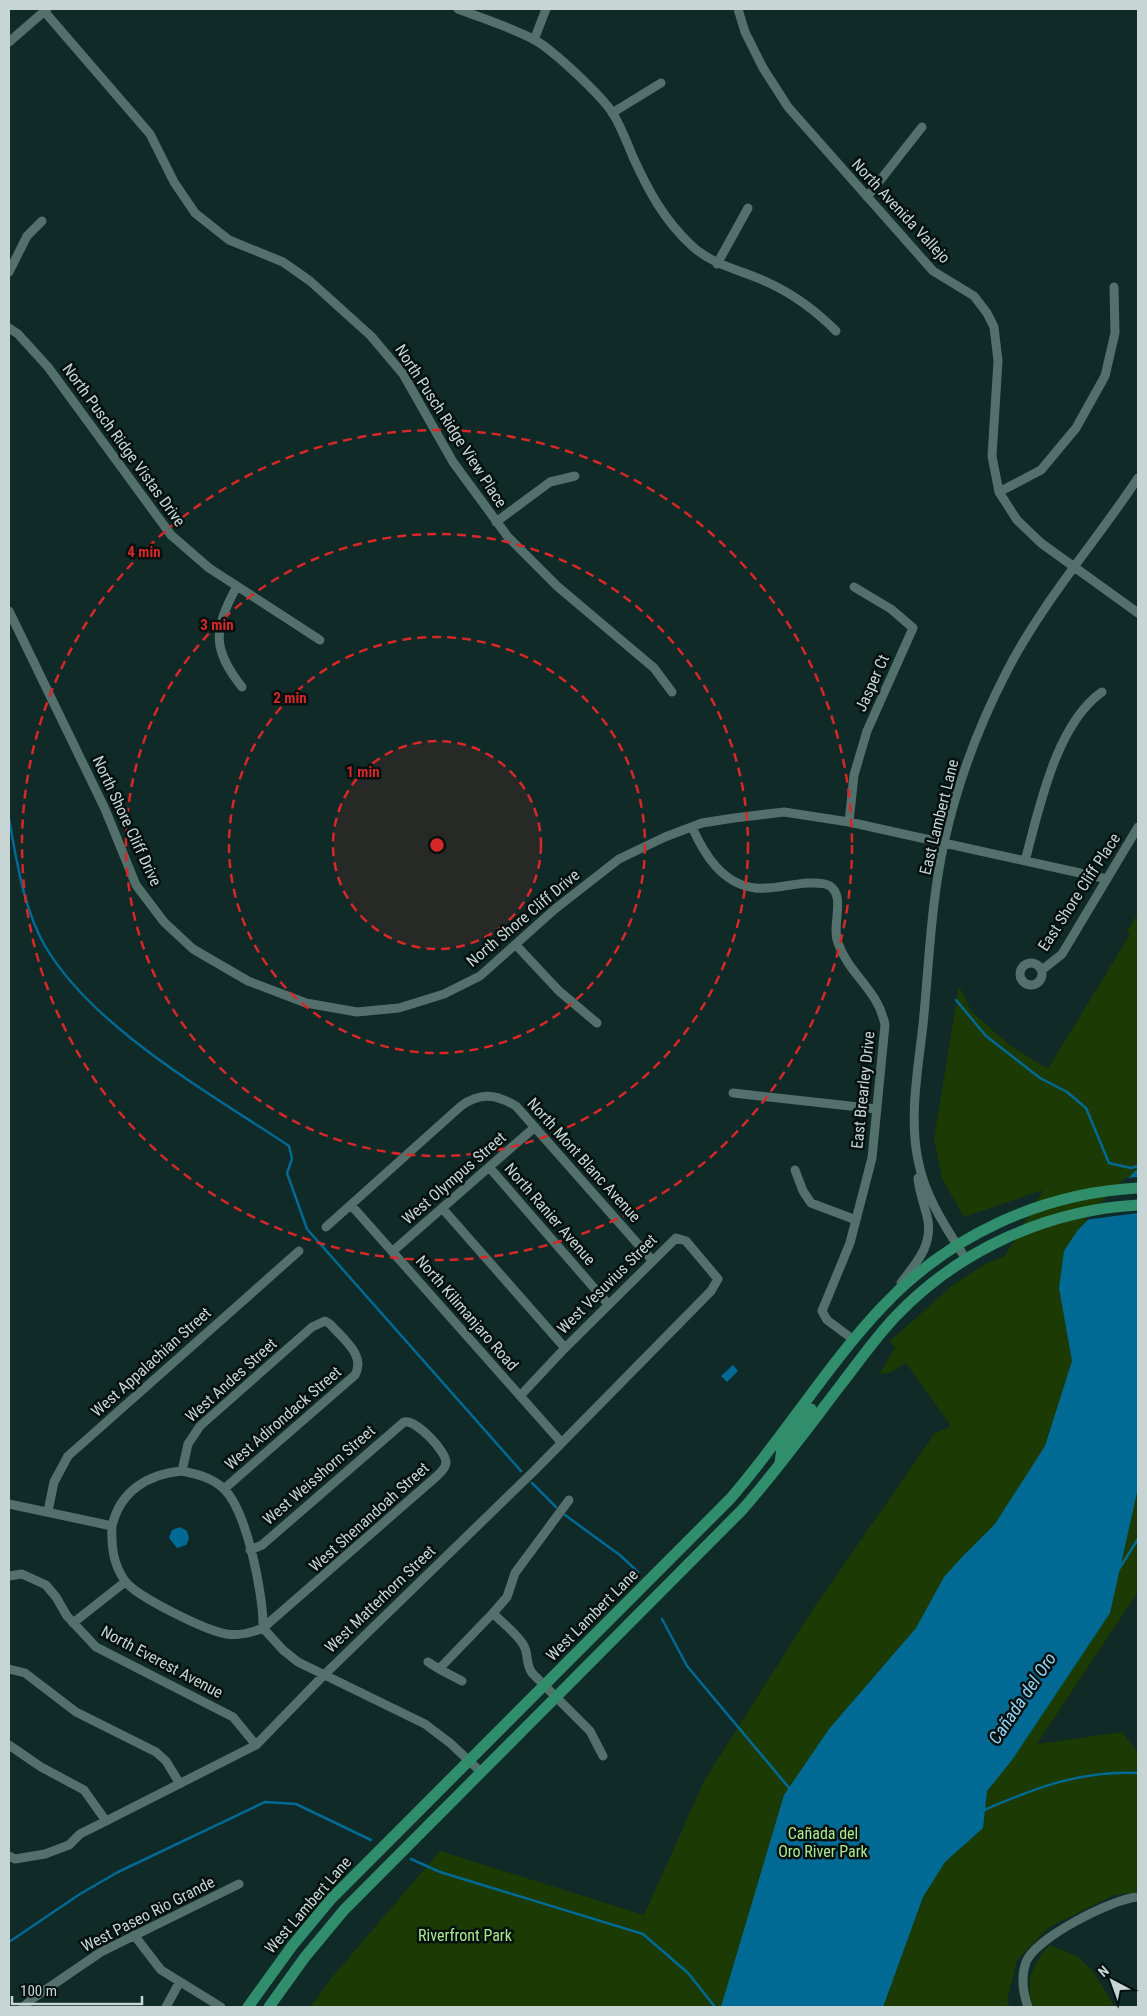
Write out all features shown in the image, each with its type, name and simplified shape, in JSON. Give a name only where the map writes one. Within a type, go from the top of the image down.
[{"type":"main road","name":"West Lambert Lane","points":[[248,2007],[280,1961],[331,1899],[725,1504],[883,1306],[926,1267],[978,1232],[1050,1203],[1094,1193],[1138,1188]]},
{"type":"main road","name":"West Lambert Lane","points":[[269,2007],[305,1956],[344,1910],[728,1525],[780,1465],[867,1350],[895,1317],[937,1280],[971,1256],[1022,1231],[1055,1219],[1097,1209],[1138,1205]]},
{"type":"main road","points":[[780,1465],[782,1448],[819,1397],[818,1387]]},
{"type":"street","points":[[458,9],[506,26],[534,40],[564,62],[612,112],[645,185],[661,212],[674,229],[693,247],[717,264],[767,282],[796,297],[812,307],[836,331]]},
{"type":"street","points":[[534,40],[546,9]]},
{"type":"street","name":"North Avenida Vallejo","points":[[738,9],[746,32],[763,68],[788,106],[933,271],[974,296],[987,313],[994,327],[998,361],[992,456],[999,492],[1016,520],[1042,543],[1138,613]]},
{"type":"street","points":[[9,42],[46,10]]},
{"type":"street","name":"North Pusch Ridge View Place","points":[[46,10],[150,134],[174,182],[195,213],[229,240],[283,262],[310,281],[371,336],[403,374],[453,462],[508,537],[557,586],[654,668],[672,692]]},
{"type":"street","points":[[612,112],[661,83]]},
{"type":"street","points":[[866,197],[922,126]]},
{"type":"street","points":[[717,264],[748,208]]},
{"type":"street","points":[[9,272],[27,236],[42,221]]},
{"type":"street","points":[[999,492],[1041,470],[1076,428],[1104,376],[1115,333],[1114,286]]},
{"type":"street","name":"North Pusch Ridge Vistas Drive","points":[[9,328],[18,334],[48,367],[171,535],[209,568],[320,640]]},
{"type":"street","points":[[496,522],[550,482],[575,476]]},
{"type":"street","name":"East Lambert Lane","points":[[971,1256],[957,1245],[932,1203],[918,1163],[914,1136],[916,1089],[935,899],[944,843],[964,772],[994,697],[1035,622],[1138,478]]},
{"type":"street","points":[[236,586],[224,610],[219,641],[221,656],[242,687]]},
{"type":"street","name":"Jasper Ct","points":[[849,822],[854,775],[867,731],[913,628],[891,608],[854,587]]},
{"type":"street","name":"North Shore Cliff Drive","points":[[9,611],[105,809],[136,885],[164,922],[193,949],[248,981],[306,1003],[357,1012],[399,1008],[444,994],[480,976],[555,909],[619,859],[702,823],[784,812],[849,822],[1107,879]]},
{"type":"street","points":[[1025,861],[1039,809],[1063,745],[1084,707],[1102,692]]},
{"type":"street","name":"East Brearley Drive","points":[[692,827],[702,849],[719,871],[736,882],[754,888],[816,882],[828,884],[835,890],[839,903],[835,919],[837,942],[848,966],[876,998],[885,1025],[872,1158],[856,1220],[837,1278],[822,1311],[828,1320],[854,1340]]},
{"type":"street","name":"East Shore Cliff Place","points":[[1042,970],[1062,954],[1138,827]]},
{"type":"street","points":[[516,945],[559,991],[597,1023]]},
{"type":"street","points":[[734,1093],[877,1109]]},
{"type":"street","name":"North Mont Blanc Avenue","points":[[351,1205],[461,1106],[484,1096],[500,1097],[516,1106],[652,1260]]},
{"type":"street","name":"West Olympus Street","points":[[393,1251],[535,1127]]},
{"type":"street","points":[[883,1306],[920,1258],[928,1239],[929,1227],[918,1183],[918,1163]]},
{"type":"street","name":"North Ranier Avenue","points":[[489,1167],[608,1304]]},
{"type":"street","points":[[795,1170],[803,1191],[811,1202],[856,1220]]},
{"type":"street","points":[[326,1227],[351,1205]]},
{"type":"street","name":"North Kilimanjaro Road","points":[[351,1205],[561,1442]]},
{"type":"street","points":[[442,1208],[565,1348]]},
{"type":"street","name":"West Vesuvius Street","points":[[520,1396],[670,1242],[682,1238],[718,1279]]},
{"type":"street","name":"West Appalachian Street","points":[[48,1511],[54,1482],[68,1456],[299,1251]]},
{"type":"street","name":"West Matterhorn Street","points":[[9,1856],[15,1859],[45,1854],[69,1845],[80,1834],[106,1820],[256,1745],[324,1675],[561,1442],[711,1291],[718,1279]]},
{"type":"street","name":"West Andes Street","points":[[182,1472],[188,1444],[200,1426],[312,1327],[324,1321]]},
{"type":"street","name":"West Adirondack Street","points":[[224,1489],[355,1375],[359,1368],[358,1357],[330,1324],[324,1321]]},
{"type":"street","name":"West Weisshorn Street","points":[[250,1550],[262,1545],[398,1425],[408,1421]]},
{"type":"street","name":"West Shenandoah Street","points":[[263,1628],[443,1470],[446,1462],[444,1455],[417,1424],[408,1421]]},
{"type":"street","points":[[263,1628],[244,1634],[218,1632],[145,1597],[125,1582],[116,1566],[112,1551],[112,1526],[118,1507],[136,1487],[148,1479],[164,1473],[182,1472],[204,1477],[224,1489],[237,1508],[250,1550],[264,1608],[263,1628],[291,1657],[425,1724],[439,1733],[481,1772]]},
{"type":"street","points":[[439,1669],[506,1597],[516,1574],[569,1500]]},
{"type":"street","points":[[9,1504],[112,1526]]},
{"type":"street","name":"North Everest Avenue","points":[[9,1576],[22,1574],[46,1585],[86,1638],[108,1655],[233,1717],[256,1745]]},
{"type":"street","points":[[73,1623],[125,1582]]},
{"type":"street","points":[[493,1613],[522,1642],[526,1650],[528,1668],[590,1731],[603,1756]]},
{"type":"street","points":[[428,1662],[462,1681]]},
{"type":"street","points":[[9,1669],[24,1673],[76,1712],[156,1752],[166,1761],[180,1784]]},
{"type":"street","points":[[9,1745],[41,1767],[84,1790],[106,1820]]},
{"type":"street","name":"West Paseo Rio Grande","points":[[24,2007],[32,1999],[101,1952],[239,1884]]},
{"type":"street","points":[[1028,2007],[1023,1993],[1027,1960],[1044,1941],[1105,1906],[1129,1897],[1138,1897]]},
{"type":"street","points":[[134,1935],[155,1964],[179,1983],[221,2007]]},
{"type":"street","points":[[166,2007],[179,1983]]},
{"type":"green space","name":"Cañada del Oro River Park","points":[[1138,913],[1138,1592],[1037,1744],[1122,1732],[1138,1752],[1138,1892],[1114,1895],[1049,1927],[1017,1960],[1007,2001],[1011,2007],[310,2007],[334,1975],[440,1851],[644,1915],[704,1781],[813,1609],[935,1433],[951,1426],[906,1363],[889,1373],[879,1374],[895,1348],[890,1341],[953,1285],[985,1264],[1005,1256],[1043,1190],[964,1217],[942,1179],[934,1139],[959,986],[972,1012],[1011,1046],[1048,1069],[1130,934],[1127,931]]},
{"type":"green space","points":[[1049,1945],[1077,1956],[1093,1971],[1115,2007],[1033,2007],[1030,1998],[1030,1981],[1038,1959]]},
{"type":"water","name":"Cañada del Oro","points":[[1138,1168],[1138,1488],[1110,1613],[1012,1760],[987,1791],[983,1828],[945,1862],[923,1897],[883,2007],[721,2007],[784,1795],[829,1729],[916,1628],[944,1577],[995,1524],[1045,1446],[1072,1361],[1059,1288],[1064,1251],[1077,1231]]},
{"type":"water","points":[[733,1365],[738,1371],[727,1382],[721,1376]]},
{"type":"water","points":[[180,1527],[187,1531],[189,1539],[186,1545],[177,1548],[169,1538],[172,1530]]},
{"type":"pier","points":[[1138,1177],[1138,1213],[1084,1220],[1125,1178]]},
{"type":"waterway","points":[[9,819],[22,884],[31,916],[45,946],[66,976],[93,1005],[123,1032],[190,1081],[289,1146],[292,1159],[287,1173],[307,1229],[521,1471]]},
{"type":"waterway","points":[[956,1000],[986,1036],[1040,1078],[1067,1092],[1086,1108],[1109,1163],[1131,1168],[1138,1166]]},
{"type":"waterway","points":[[532,1483],[556,1507]]},
{"type":"waterway","points":[[565,1515],[621,1556],[638,1572]]},
{"type":"waterway","points":[[1119,1569],[1138,1539]]},
{"type":"waterway","points":[[662,1619],[687,1666],[790,1789]]},
{"type":"waterway","points":[[984,1810],[1059,1782],[1097,1774],[1138,1773]]},
{"type":"waterway","points":[[9,1942],[80,1894],[118,1872],[265,1802],[296,1804],[371,1840]]},
{"type":"waterway","points":[[411,1859],[440,1872],[643,1934],[688,1973],[715,2007]]},
{"type":"park label","name":"Riverfront Park","points":[[465,1935]]}]
